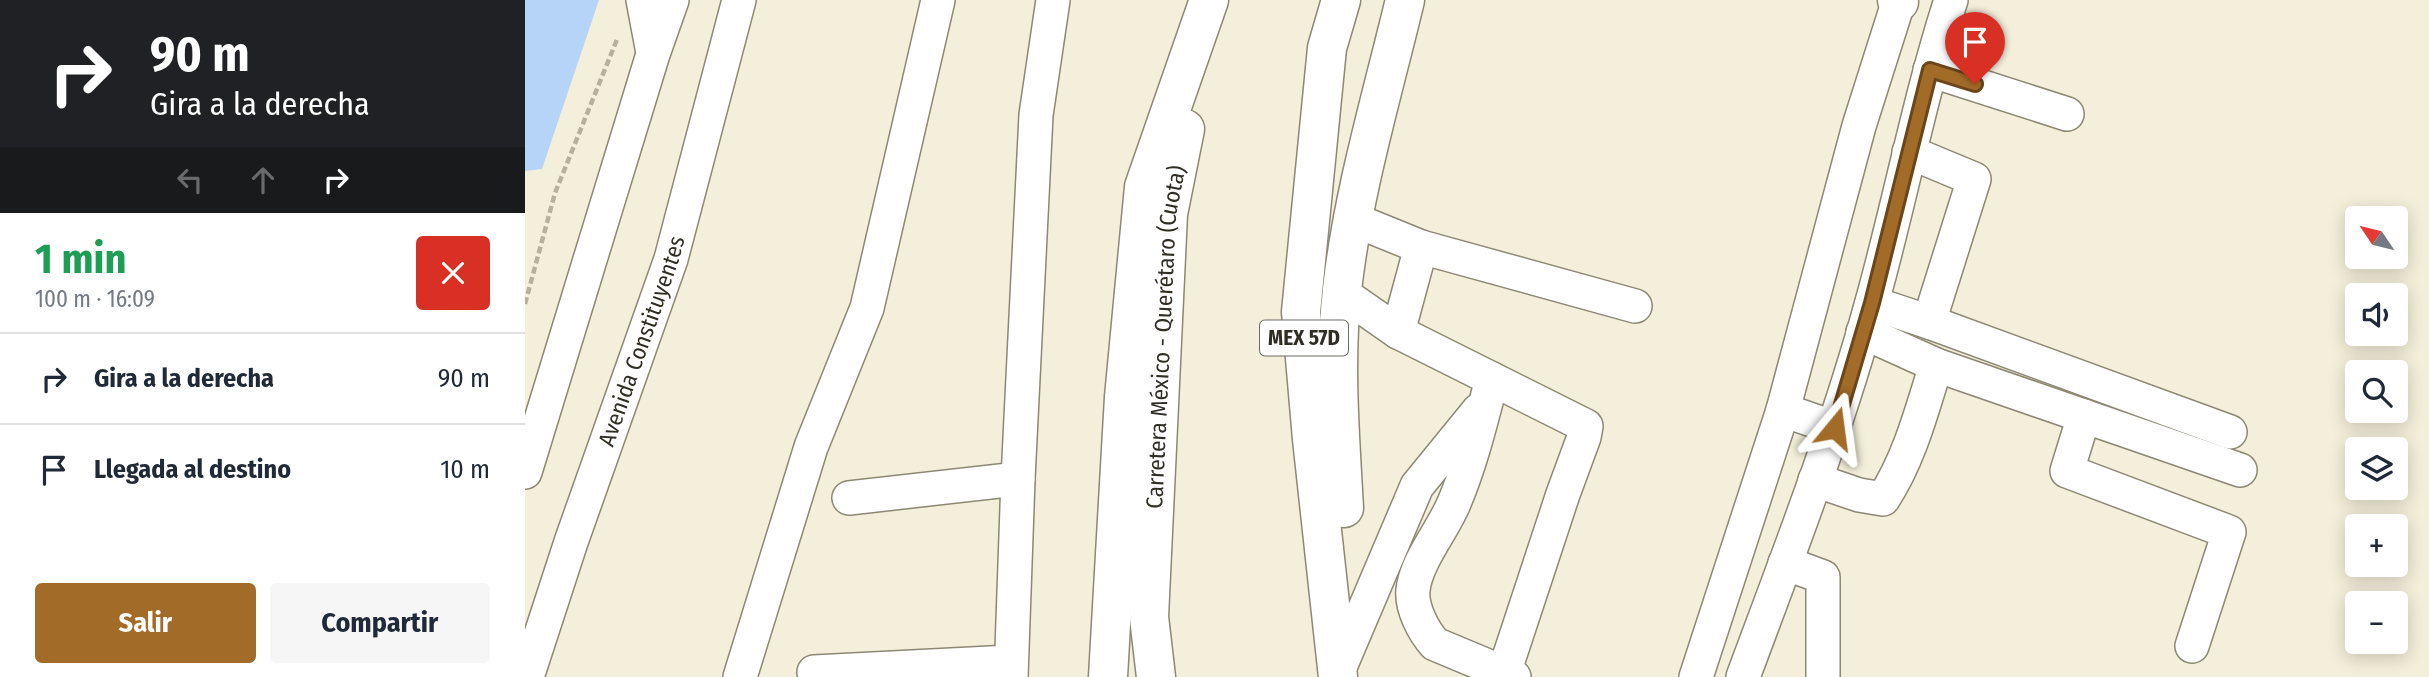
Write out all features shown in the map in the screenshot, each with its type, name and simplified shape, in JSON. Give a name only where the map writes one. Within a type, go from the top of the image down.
[{"type":"highway","points":[[1108,677],[1124,397],[1144,187],[1209,0]]},
{"type":"highway","name":"Carretera México - Querétaro (Cuota)","points":[[1156,677],[1149,617],[1168,214],[1209,0]]},
{"type":"highway","name":"MEX 57D","points":[[1337,665],[1301,312],[1327,48],[1341,0]]},
{"type":"highway","points":[[1337,665],[1345,535],[1338,404],[1342,293],[1352,219],[1405,0]]},
{"type":"street","points":[[643,0],[653,54]]},
{"type":"street","points":[[525,471],[672,0]]},
{"type":"street","name":"Avenida Constituyentes","points":[[527,677],[571,542],[671,259],[739,0]]},
{"type":"street","points":[[740,677],[811,447],[867,308],[938,0]]},
{"type":"street","points":[[814,672],[1011,670],[1036,115],[1053,0]]},
{"type":"street","points":[[1743,677],[1835,428],[1867,318],[1930,70],[1951,0]]},
{"type":"street","points":[[1696,677],[1783,410],[1859,126],[1898,1]]},
{"type":"street","points":[[1930,70],[2067,114]]},
{"type":"street","points":[[1909,152],[1974,179],[1929,322]]},
{"type":"street","points":[[1352,219],[1421,247],[1635,306]]},
{"type":"street","points":[[1398,332],[1421,247]]},
{"type":"street","points":[[1342,293],[1489,390],[1586,426],[1509,675],[1435,644],[1427,634],[1414,604],[1412,592],[1417,574],[1453,505],[1471,458],[1489,390]]},
{"type":"street","points":[[1867,318],[1929,322],[2230,432]]},
{"type":"street","points":[[1867,318],[1936,365],[2240,470]]},
{"type":"street","points":[[1815,480],[1859,495],[1883,499],[1896,478],[1936,365]]},
{"type":"street","points":[[1337,665],[1417,486],[1489,390]]},
{"type":"street","points":[[1783,410],[1835,428]]},
{"type":"street","points":[[2084,416],[2067,471],[2229,532],[2192,646]]},
{"type":"street","points":[[849,498],[1018,479]]},
{"type":"street","points":[[1785,563],[1823,578],[1823,677]]},
{"type":"path","points":[[525,304],[555,192],[621,29]]},
{"type":"water","points":[[525,0],[599,0],[542,169],[525,171]]},
{"type":"route","points":[[1835,428],[1872,303],[1930,70],[1975,84]]}]
